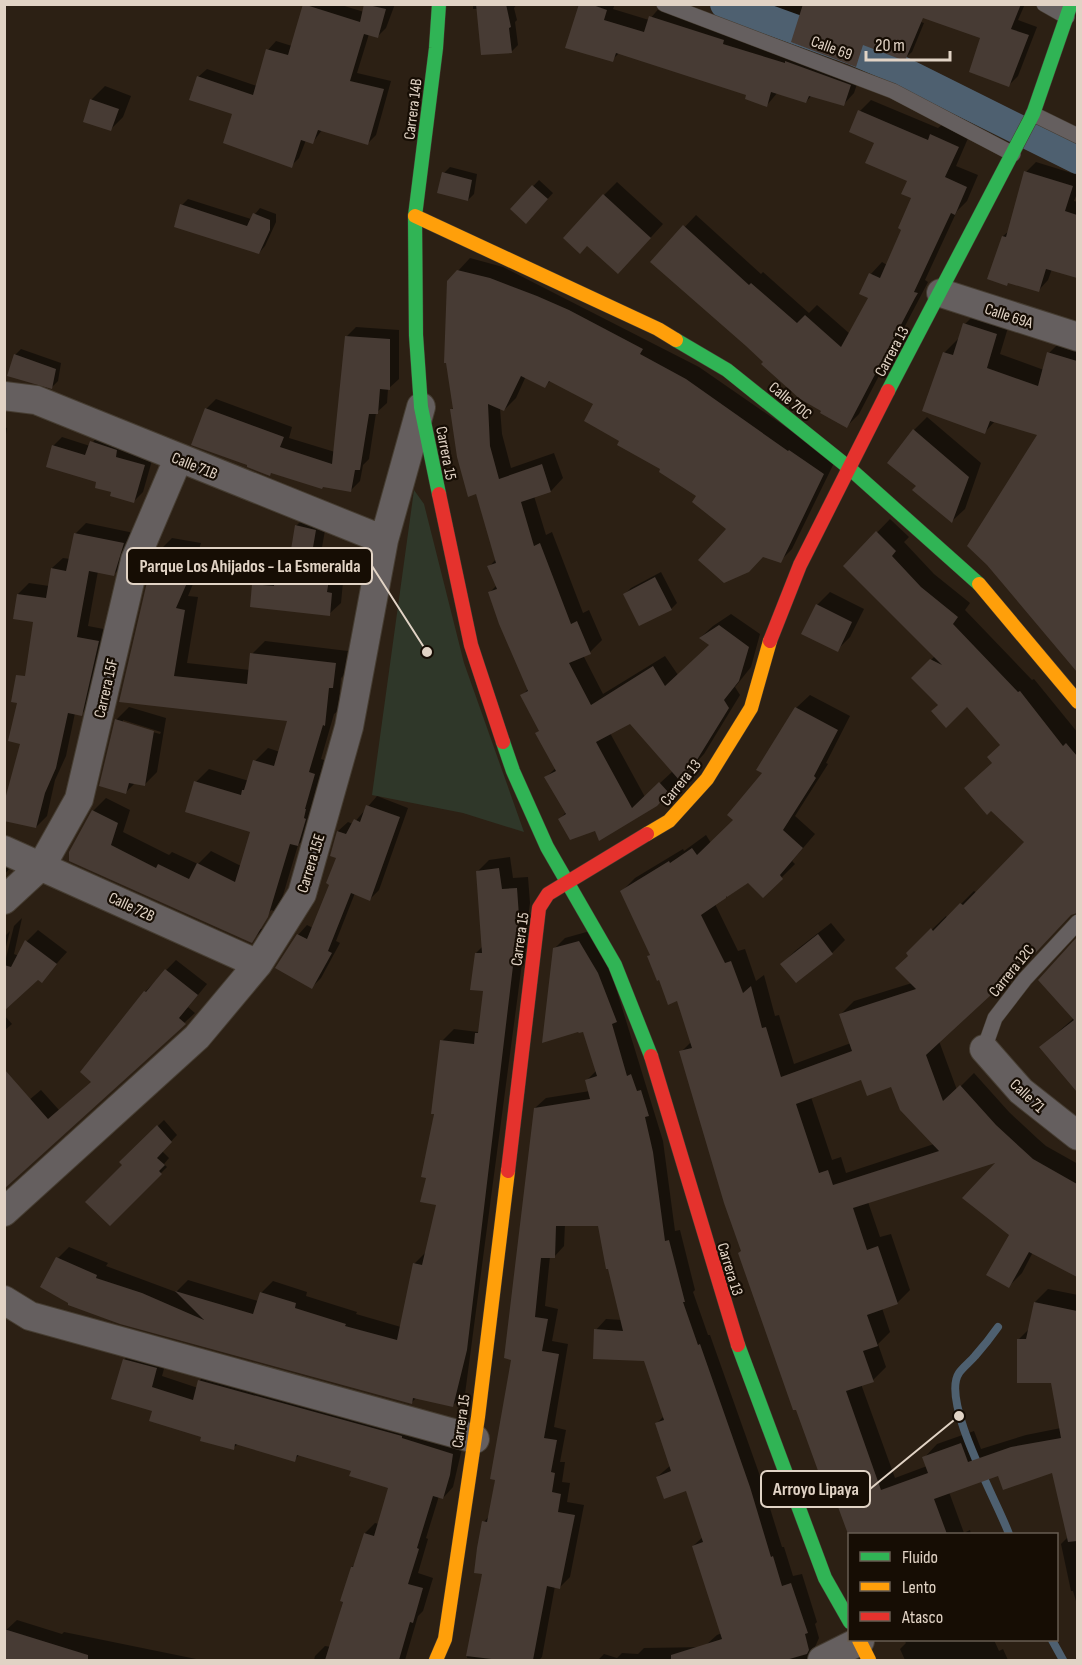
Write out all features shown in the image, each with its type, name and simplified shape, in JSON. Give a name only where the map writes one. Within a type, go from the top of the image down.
[{"type":"street","name":"Carrera 14B","points":[[416,216],[440,4]]},
{"type":"street","name":"Carrera 13","points":[[848,1621],[825,1578],[736,1340],[648,1048],[615,965],[568,881],[669,821],[707,778],[751,708],[773,629],[800,565],[848,467],[1031,118],[1069,11]]},
{"type":"street","name":"Carrera 15","points":[[416,216],[416,335],[421,407],[471,645],[513,771],[547,847],[568,881],[548,894],[539,908],[475,1438],[445,1639],[439,1660]]},
{"type":"street","name":"Calle 70C","points":[[416,216],[658,329],[727,370],[848,467],[973,577],[1077,702]]},
{"type":"street","name":"Calle 69A","points":[[941,293],[1077,337]]},
{"type":"street","name":"Calle 71B","points":[[4,396],[36,400],[384,540]]},
{"type":"street","name":"Carrera 15E","points":[[4,1212],[197,1036],[258,964],[302,894],[349,727],[384,540],[421,407]]},
{"type":"street","name":"Carrera 15F","points":[[4,900],[42,865],[79,799],[135,560],[178,459]]},
{"type":"street","name":"Calle 72B","points":[[4,850],[42,865],[258,964]]},
{"type":"street","name":"Calle 71","points":[[984,1049],[1021,1091],[1077,1136]]},
{"type":"street","points":[[4,1300],[30,1316],[475,1438]]},
{"type":"street","points":[[822,1660],[859,1641]]},
{"type":"lane","name":"Calle 69","points":[[664,4],[893,91],[1014,151]]},
{"type":"lane","points":[[1044,4],[1069,11]]},
{"type":"lane","points":[[1031,118],[1077,136]]},
{"type":"lane","name":"Carrera 12C","points":[[984,1049],[995,1018],[1025,979],[1077,922]]},
{"type":"green space","points":[[414,490],[424,504],[464,663],[524,832],[463,813],[372,795]]},
{"type":"building","points":[[303,4],[360,22],[364,4],[386,9],[378,38],[364,34],[350,81],[384,89],[368,145],[318,130],[313,144],[301,140],[292,168],[223,143],[232,114],[189,100],[197,76],[253,95],[266,49],[288,55]]},
{"type":"building","points":[[476,4],[506,4],[511,27],[509,28],[512,53],[481,55]]},
{"type":"building","points":[[579,4],[590,4],[607,10],[604,20],[644,32],[649,16],[724,40],[723,44],[785,63],[785,61],[851,85],[844,106],[809,96],[806,103],[771,92],[767,107],[745,99],[746,95],[616,53],[613,62],[565,48]]},
{"type":"building","points":[[803,4],[1021,4],[1011,29],[1029,35],[1009,87],[969,72],[980,38],[923,18],[905,61],[863,45],[856,67],[791,42]]},
{"type":"building","points":[[90,99],[119,109],[111,131],[83,122]]},
{"type":"building","points":[[858,110],[928,140],[930,134],[959,147],[945,177],[967,187],[955,215],[951,213],[914,292],[918,293],[847,428],[800,399],[761,364],[763,362],[746,346],[650,262],[683,225],[749,285],[751,283],[797,323],[805,315],[841,347],[868,298],[859,294],[869,273],[880,278],[901,230],[898,228],[911,198],[901,194],[907,181],[865,163],[874,143],[849,132]]},
{"type":"building","points":[[1024,171],[1073,186],[1065,211],[1077,215],[1077,278],[1046,269],[1039,292],[1008,283],[1007,286],[987,279],[1002,236],[1006,237]]},
{"type":"building","points":[[442,172],[472,180],[468,201],[437,193]]},
{"type":"building","points":[[532,185],[548,199],[526,224],[510,209]]},
{"type":"building","points":[[603,194],[651,238],[618,274],[587,246],[580,254],[563,238]]},
{"type":"building","points":[[180,204],[247,226],[253,213],[270,220],[270,230],[259,254],[174,227]]},
{"type":"building","points":[[457,270],[490,278],[537,296],[643,349],[640,354],[686,379],[824,474],[781,563],[763,557],[749,572],[724,583],[698,560],[726,529],[692,502],[696,496],[659,472],[660,469],[617,445],[619,441],[584,421],[593,404],[549,381],[545,388],[521,376],[504,411],[488,404],[490,446],[499,479],[542,464],[551,492],[521,502],[534,546],[540,543],[571,624],[577,621],[591,654],[569,663],[591,705],[653,666],[665,686],[709,645],[699,638],[719,625],[749,647],[739,681],[724,700],[729,708],[692,768],[680,781],[630,724],[596,742],[632,808],[659,782],[669,793],[657,806],[599,841],[595,831],[570,840],[558,819],[566,814],[544,777],[556,771],[535,733],[539,731],[520,695],[528,691],[488,592],[497,589],[487,566],[496,563],[476,494],[468,497],[457,457],[450,409],[453,409],[446,363],[444,363],[447,281]]},
{"type":"building","points":[[963,323],[997,334],[987,368],[1038,386],[1047,352],[1077,361],[1077,672],[987,565],[967,546],[1037,435],[990,421],[985,434],[922,411],[943,352],[953,355]]},
{"type":"building","points":[[345,336],[390,339],[390,390],[380,389],[378,414],[369,414],[360,470],[355,470],[351,492],[323,487],[322,489],[271,473],[270,476],[247,467],[247,465],[191,445],[205,408],[284,437],[280,447],[332,464]]},
{"type":"building","points":[[14,354],[56,369],[52,389],[7,376]]},
{"type":"building","points":[[913,429],[969,477],[952,523],[912,490],[916,486],[887,463]]},
{"type":"building","points":[[90,441],[117,450],[116,457],[145,465],[134,503],[110,496],[111,492],[95,488],[96,482],[46,467],[52,445],[85,455]]},
{"type":"building","points":[[295,525],[316,530],[310,565],[331,567],[327,592],[332,593],[330,616],[250,607],[252,584],[274,586],[277,560],[289,562]]},
{"type":"building","points":[[876,531],[896,551],[892,556],[921,587],[958,617],[953,624],[1018,692],[1020,691],[1063,746],[1066,743],[1077,756],[1077,913],[1071,915],[1024,965],[1021,962],[992,994],[926,1055],[943,1101],[960,1085],[996,1125],[1033,1159],[1077,1184],[1077,1277],[1029,1252],[1009,1288],[986,1275],[1009,1235],[962,1198],[995,1163],[853,1208],[867,1250],[878,1246],[898,1304],[867,1315],[878,1346],[863,1351],[874,1382],[846,1391],[881,1490],[928,1473],[922,1457],[961,1443],[968,1462],[1011,1447],[1061,1438],[1051,1383],[1017,1383],[1017,1339],[1026,1339],[1034,1302],[1077,1311],[1077,1541],[1068,1542],[1052,1473],[1003,1490],[998,1476],[934,1499],[947,1533],[848,1534],[831,1488],[825,1490],[796,1410],[793,1410],[738,1253],[741,1251],[724,1203],[679,1051],[692,1048],[677,1001],[668,1005],[647,956],[650,955],[620,891],[692,848],[697,855],[733,820],[727,815],[762,773],[756,770],[795,707],[838,730],[814,776],[816,778],[783,830],[803,848],[780,875],[783,879],[763,898],[748,883],[701,915],[725,963],[731,961],[743,993],[751,986],[762,1028],[766,1027],[781,1077],[852,1051],[839,1014],[916,989],[895,968],[908,956],[906,953],[931,928],[933,931],[960,903],[963,905],[1024,842],[991,811],[987,815],[964,788],[992,763],[987,757],[1000,745],[967,707],[946,728],[931,711],[938,705],[911,678],[930,659],[942,665],[843,566]],"holes":[[[861,1080],[867,1096],[891,1087],[900,1110],[939,1151],[833,1185],[828,1170],[819,1173],[796,1104]]]},
{"type":"building","points":[[74,533],[124,543],[114,576],[89,571],[77,637],[99,641],[82,716],[68,713],[56,768],[45,793],[36,828],[4,821],[4,803],[20,744],[8,741],[17,703],[11,702],[16,675],[25,676],[33,622],[13,619],[17,594],[46,598],[51,568],[66,571]]},
{"type":"building","points":[[157,550],[189,556],[186,565],[193,569],[176,608],[185,610],[174,676],[247,684],[250,653],[336,663],[333,688],[329,688],[325,726],[323,725],[309,772],[315,774],[298,846],[290,844],[268,917],[252,943],[69,861],[69,852],[92,810],[118,823],[111,845],[156,868],[158,864],[189,879],[197,863],[235,882],[250,832],[185,812],[194,781],[241,795],[253,760],[274,766],[287,721],[119,702],[151,565]]},
{"type":"building","points":[[655,577],[672,610],[639,626],[623,594]]},
{"type":"building","points":[[816,604],[852,622],[838,652],[801,634]]},
{"type":"building","points":[[115,719],[154,731],[145,786],[129,783],[126,794],[99,786]]},
{"type":"building","points":[[366,805],[400,817],[370,901],[351,893],[328,951],[332,953],[312,989],[275,968],[297,934],[307,939],[329,885],[326,883],[336,858],[330,856],[337,831],[346,834],[354,819],[360,822]]},
{"type":"building","points":[[499,868],[502,889],[517,888],[519,916],[467,1350],[453,1407],[413,1398],[412,1404],[120,1324],[68,1305],[40,1287],[56,1257],[97,1275],[96,1278],[142,1293],[204,1320],[175,1291],[253,1314],[260,1292],[296,1303],[295,1308],[346,1324],[345,1326],[397,1340],[413,1263],[422,1265],[436,1205],[420,1202],[426,1178],[421,1177],[434,1114],[431,1114],[440,1040],[474,1044],[475,1033],[478,1033],[483,991],[470,990],[475,953],[482,953],[476,871]]},
{"type":"building","points":[[818,934],[833,954],[796,983],[780,964]]},
{"type":"building","points":[[1077,937],[1077,1092],[1039,1047],[1074,1020],[1038,980]]},
{"type":"building","points":[[25,940],[57,964],[42,983],[38,980],[4,1011],[4,965],[11,967]]},
{"type":"building","points":[[579,941],[598,973],[617,1022],[612,1024],[627,1076],[631,1074],[637,1091],[641,1090],[649,1116],[645,1117],[653,1152],[665,1241],[669,1240],[685,1302],[683,1302],[750,1487],[771,1557],[773,1556],[782,1586],[791,1583],[808,1633],[805,1634],[809,1650],[807,1654],[786,1660],[671,1660],[671,1655],[722,1639],[692,1546],[703,1542],[686,1491],[664,1499],[656,1477],[671,1471],[655,1423],[664,1420],[644,1361],[593,1359],[594,1329],[623,1331],[608,1269],[606,1269],[598,1226],[556,1226],[555,1258],[541,1258],[535,1317],[548,1319],[542,1351],[559,1354],[544,1438],[557,1440],[551,1472],[555,1473],[552,1492],[561,1494],[558,1512],[575,1515],[560,1589],[547,1586],[533,1660],[500,1660],[466,1656],[482,1574],[474,1573],[477,1548],[482,1521],[487,1522],[495,1480],[490,1479],[511,1360],[504,1358],[534,1108],[590,1099],[585,1080],[597,1076],[583,1032],[542,1043],[553,948]]},
{"type":"building","points":[[165,969],[198,995],[179,1018],[186,1024],[4,1189],[5,1070],[48,1119],[91,1082],[80,1072],[144,991],[146,992]]},
{"type":"building","points":[[157,1125],[172,1142],[157,1158],[165,1165],[159,1171],[162,1174],[110,1226],[85,1202],[122,1165],[119,1162]]},
{"type":"building","points":[[123,1359],[157,1368],[152,1387],[193,1400],[198,1380],[402,1436],[402,1438],[453,1454],[443,1499],[433,1496],[417,1548],[419,1549],[408,1584],[423,1588],[399,1660],[325,1660],[351,1567],[353,1567],[364,1533],[374,1536],[388,1488],[349,1476],[351,1471],[297,1455],[295,1462],[235,1444],[234,1450],[200,1441],[201,1437],[149,1421],[152,1411],[111,1399]]},
{"type":"building","points":[[4,1629],[88,1655],[88,1660],[4,1660]]},
{"type":"waterway","points":[[725,4],[855,51],[899,70],[1078,159]]},
{"type":"waterway","points":[[998,1327],[959,1373],[955,1387],[957,1406],[964,1428],[1009,1533]]},
{"type":"waterway","points":[[1053,1641],[1063,1660]]},
{"type":"traffic: fast","points":[[439,4],[436,48],[415,216],[416,335],[421,407],[439,494]]},
{"type":"traffic: fast","points":[[888,391],[1033,114],[1071,4]]},
{"type":"traffic: fast","points":[[676,340],[727,370],[848,467],[979,584]]},
{"type":"traffic: fast","points":[[503,742],[513,771],[547,847],[615,965],[651,1056]]},
{"type":"traffic: fast","points":[[738,1345],[825,1578],[848,1618]]},
{"type":"traffic: slow","points":[[415,216],[658,329],[676,340]]},
{"type":"traffic: slow","points":[[979,584],[1078,702]]},
{"type":"traffic: slow","points":[[647,834],[669,821],[707,779],[751,708],[770,641]]},
{"type":"traffic: slow","points":[[436,1660],[445,1639],[478,1417],[508,1171]]},
{"type":"traffic: slow","points":[[860,1641],[869,1660]]},
{"type":"traffic: jam","points":[[770,641],[800,565],[888,391]]},
{"type":"traffic: jam","points":[[439,494],[471,645],[503,742]]},
{"type":"traffic: jam","points":[[508,1171],[539,908],[548,894],[647,834]]},
{"type":"traffic: jam","points":[[651,1056],[738,1345]]},
{"type":"place","name":"Parque Los Ahijados - La Esmeralda","points":[[427,652]]},
{"type":"place","name":"Arroyo Lipaya","points":[[959,1416]]}]
